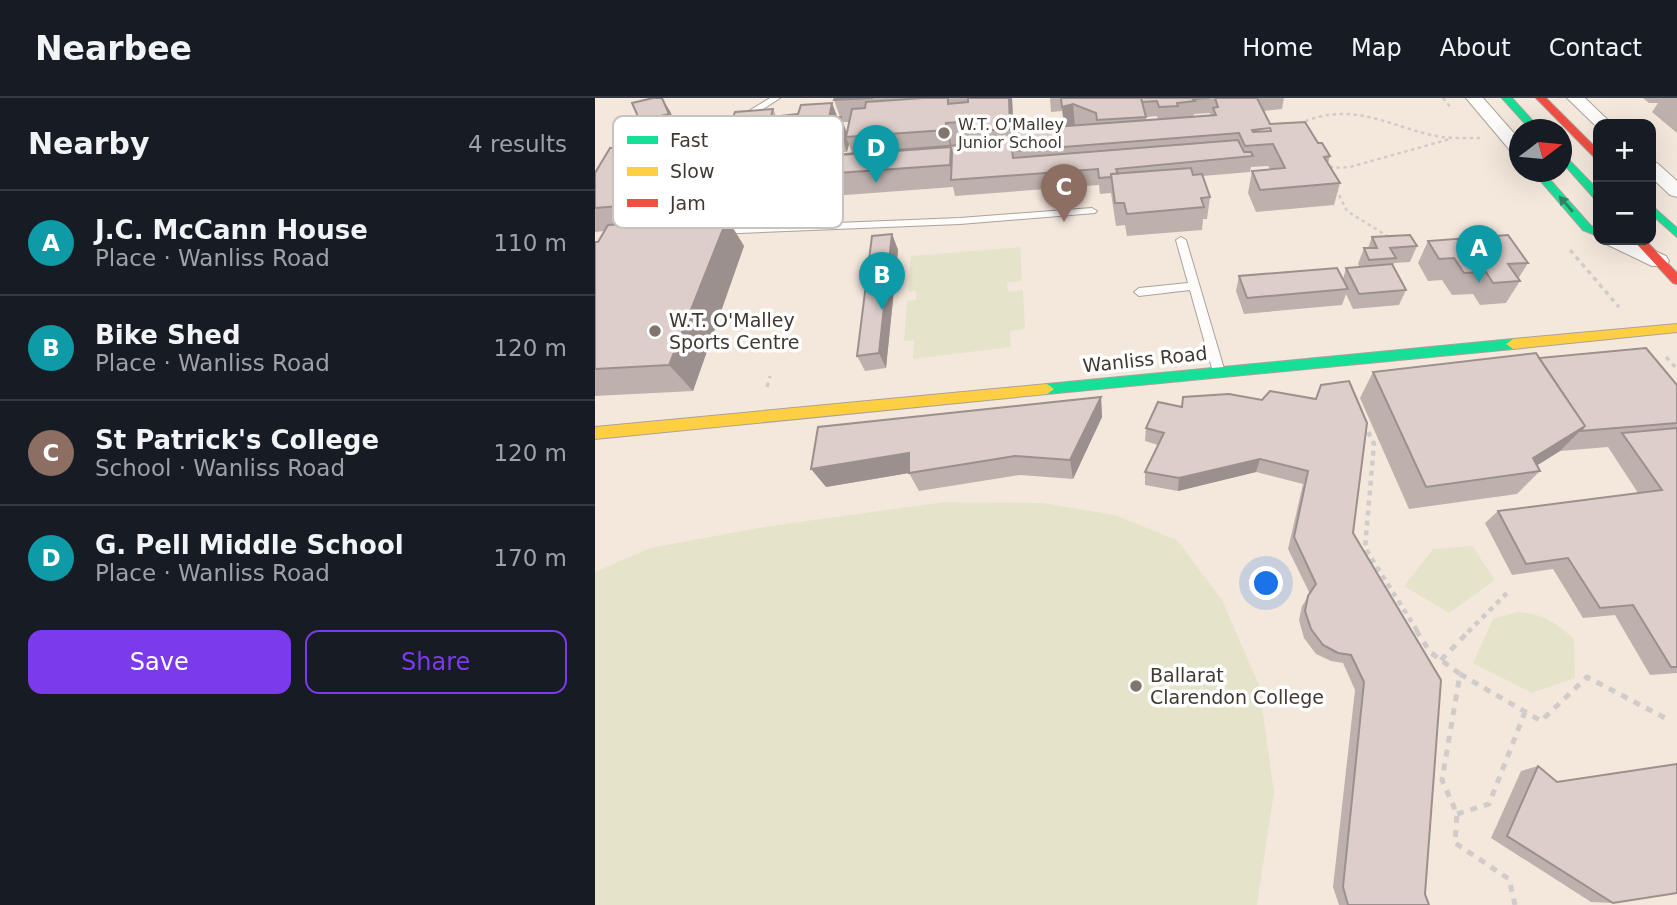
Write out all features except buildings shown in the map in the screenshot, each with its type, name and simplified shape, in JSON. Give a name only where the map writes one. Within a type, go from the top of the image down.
[{"type":"street","points":[[1473,98],[1509,138]]},
{"type":"street","points":[[1507,98],[1527,119]]},
{"type":"street","points":[[1541,98],[1593,150]]},
{"type":"street","points":[[1575,98],[1598,119]]},
{"type":"street","points":[[1572,167],[1593,190]]},
{"type":"street","points":[[1547,182],[1587,228],[1593,231]]},
{"type":"street","points":[[1656,213],[1677,234]]},
{"type":"street","points":[[1624,245],[1659,261]]},
{"type":"street","points":[[1644,245],[1677,280]]},
{"type":"street","name":"Wanliss Road","points":[[595,435],[1677,328]]},
{"type":"lane","points":[[747,116],[776,98]]},
{"type":"lane","points":[[843,225],[960,221],[1092,211]]},
{"type":"lane","points":[[690,233],[692,228]]},
{"type":"lane","points":[[678,234],[768,228]]},
{"type":"lane","points":[[1181,240],[1219,372]]},
{"type":"lane","points":[[1139,292],[1195,286]]},
{"type":"path","points":[[1303,132],[1298,124],[1307,118],[1329,112],[1353,111],[1450,139],[1509,144]]},
{"type":"path","points":[[1333,168],[1373,163],[1450,139]]},
{"type":"path","points":[[1319,157],[1333,168],[1336,190],[1347,211],[1400,244]]},
{"type":"path","points":[[1660,350],[1677,369]]},
{"type":"path","points":[[1363,421],[1374,444],[1365,548],[1430,652],[1459,674],[1541,721],[1587,677],[1669,720]]},
{"type":"path","points":[[1441,660],[1507,593]]},
{"type":"path","points":[[1459,674],[1442,780],[1457,814],[1455,843],[1509,878],[1515,905]]},
{"type":"path","points":[[1457,814],[1489,804],[1525,712]]},
{"type":"green space","points":[[1020,247],[1022,281],[1007,283],[1008,292],[1023,290],[1025,329],[1010,331],[1011,347],[913,359],[914,340],[904,341],[907,301],[916,300],[916,291],[908,292],[911,256]]},
{"type":"green space","points":[[945,502],[1043,503],[1115,515],[1177,540],[1222,600],[1259,685],[1274,792],[1257,905],[595,905],[595,572],[650,548],[770,526]]},
{"type":"green space","points":[[1472,546],[1495,580],[1449,613],[1404,586],[1433,549]]},
{"type":"green space","points":[[1517,612],[1534,614],[1548,620],[1574,639],[1575,678],[1532,693],[1473,663],[1493,619]]},
{"type":"traffic: fast","points":[[1507,98],[1527,119]]},
{"type":"traffic: fast","points":[[1572,167],[1593,190]]},
{"type":"traffic: fast","points":[[1547,182],[1587,228],[1593,231]]},
{"type":"traffic: fast","points":[[1656,213],[1677,234]]},
{"type":"traffic: fast","points":[[1047,389],[1513,344]]},
{"type":"traffic: slow","points":[[1513,344],[1677,328]]},
{"type":"traffic: slow","points":[[595,433],[1047,389]]},
{"type":"traffic: jam","points":[[1541,98],[1593,150]]},
{"type":"traffic: jam","points":[[1644,245],[1677,280]]},
{"type":"place","name":"W.T. O'Malley Junior School","points":[[944,133]]},
{"type":"place","name":"G. Pell Middle School","points":[[876,183]]},
{"type":"place","name":"St Patrick's College","points":[[1064,222]]},
{"type":"place","name":"J.C. McCann House","points":[[1479,283]]},
{"type":"place","name":"Bike Shed","points":[[882,310]]},
{"type":"place","name":"W.T. O'Malley Sports Centre","points":[[655,331]]},
{"type":"place","name":"Ballarat Clarendon College","points":[[1136,686]]}]
